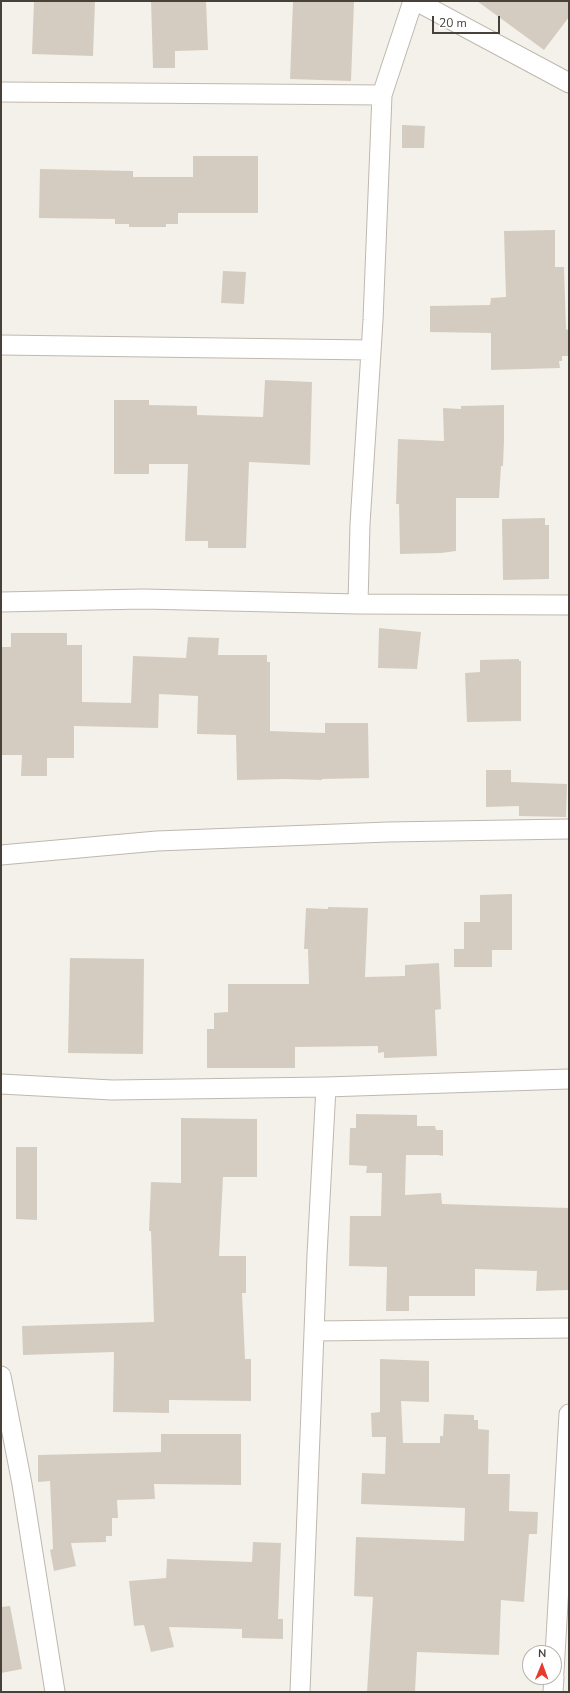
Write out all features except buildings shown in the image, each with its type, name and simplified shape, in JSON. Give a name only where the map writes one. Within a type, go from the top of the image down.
[{"type":"street","points":[[358,604],[360,524],[371,350],[382,95],[415,1],[569,83]]},
{"type":"street","points":[[1,92],[382,95]]},
{"type":"street","points":[[1,344],[371,350]]},
{"type":"street","points":[[1,602],[143,599],[358,604],[569,605]]},
{"type":"street","points":[[1,855],[157,841],[388,832],[569,829]]},
{"type":"street","points":[[1,1084],[112,1090],[326,1087],[569,1079]]},
{"type":"street","points":[[300,1692],[326,1087]]},
{"type":"street","points":[[315,1331],[569,1328]]},
{"type":"street","points":[[1,1376],[22,1484],[55,1692]]},
{"type":"street","points":[[556,1645],[569,1414]]}]
